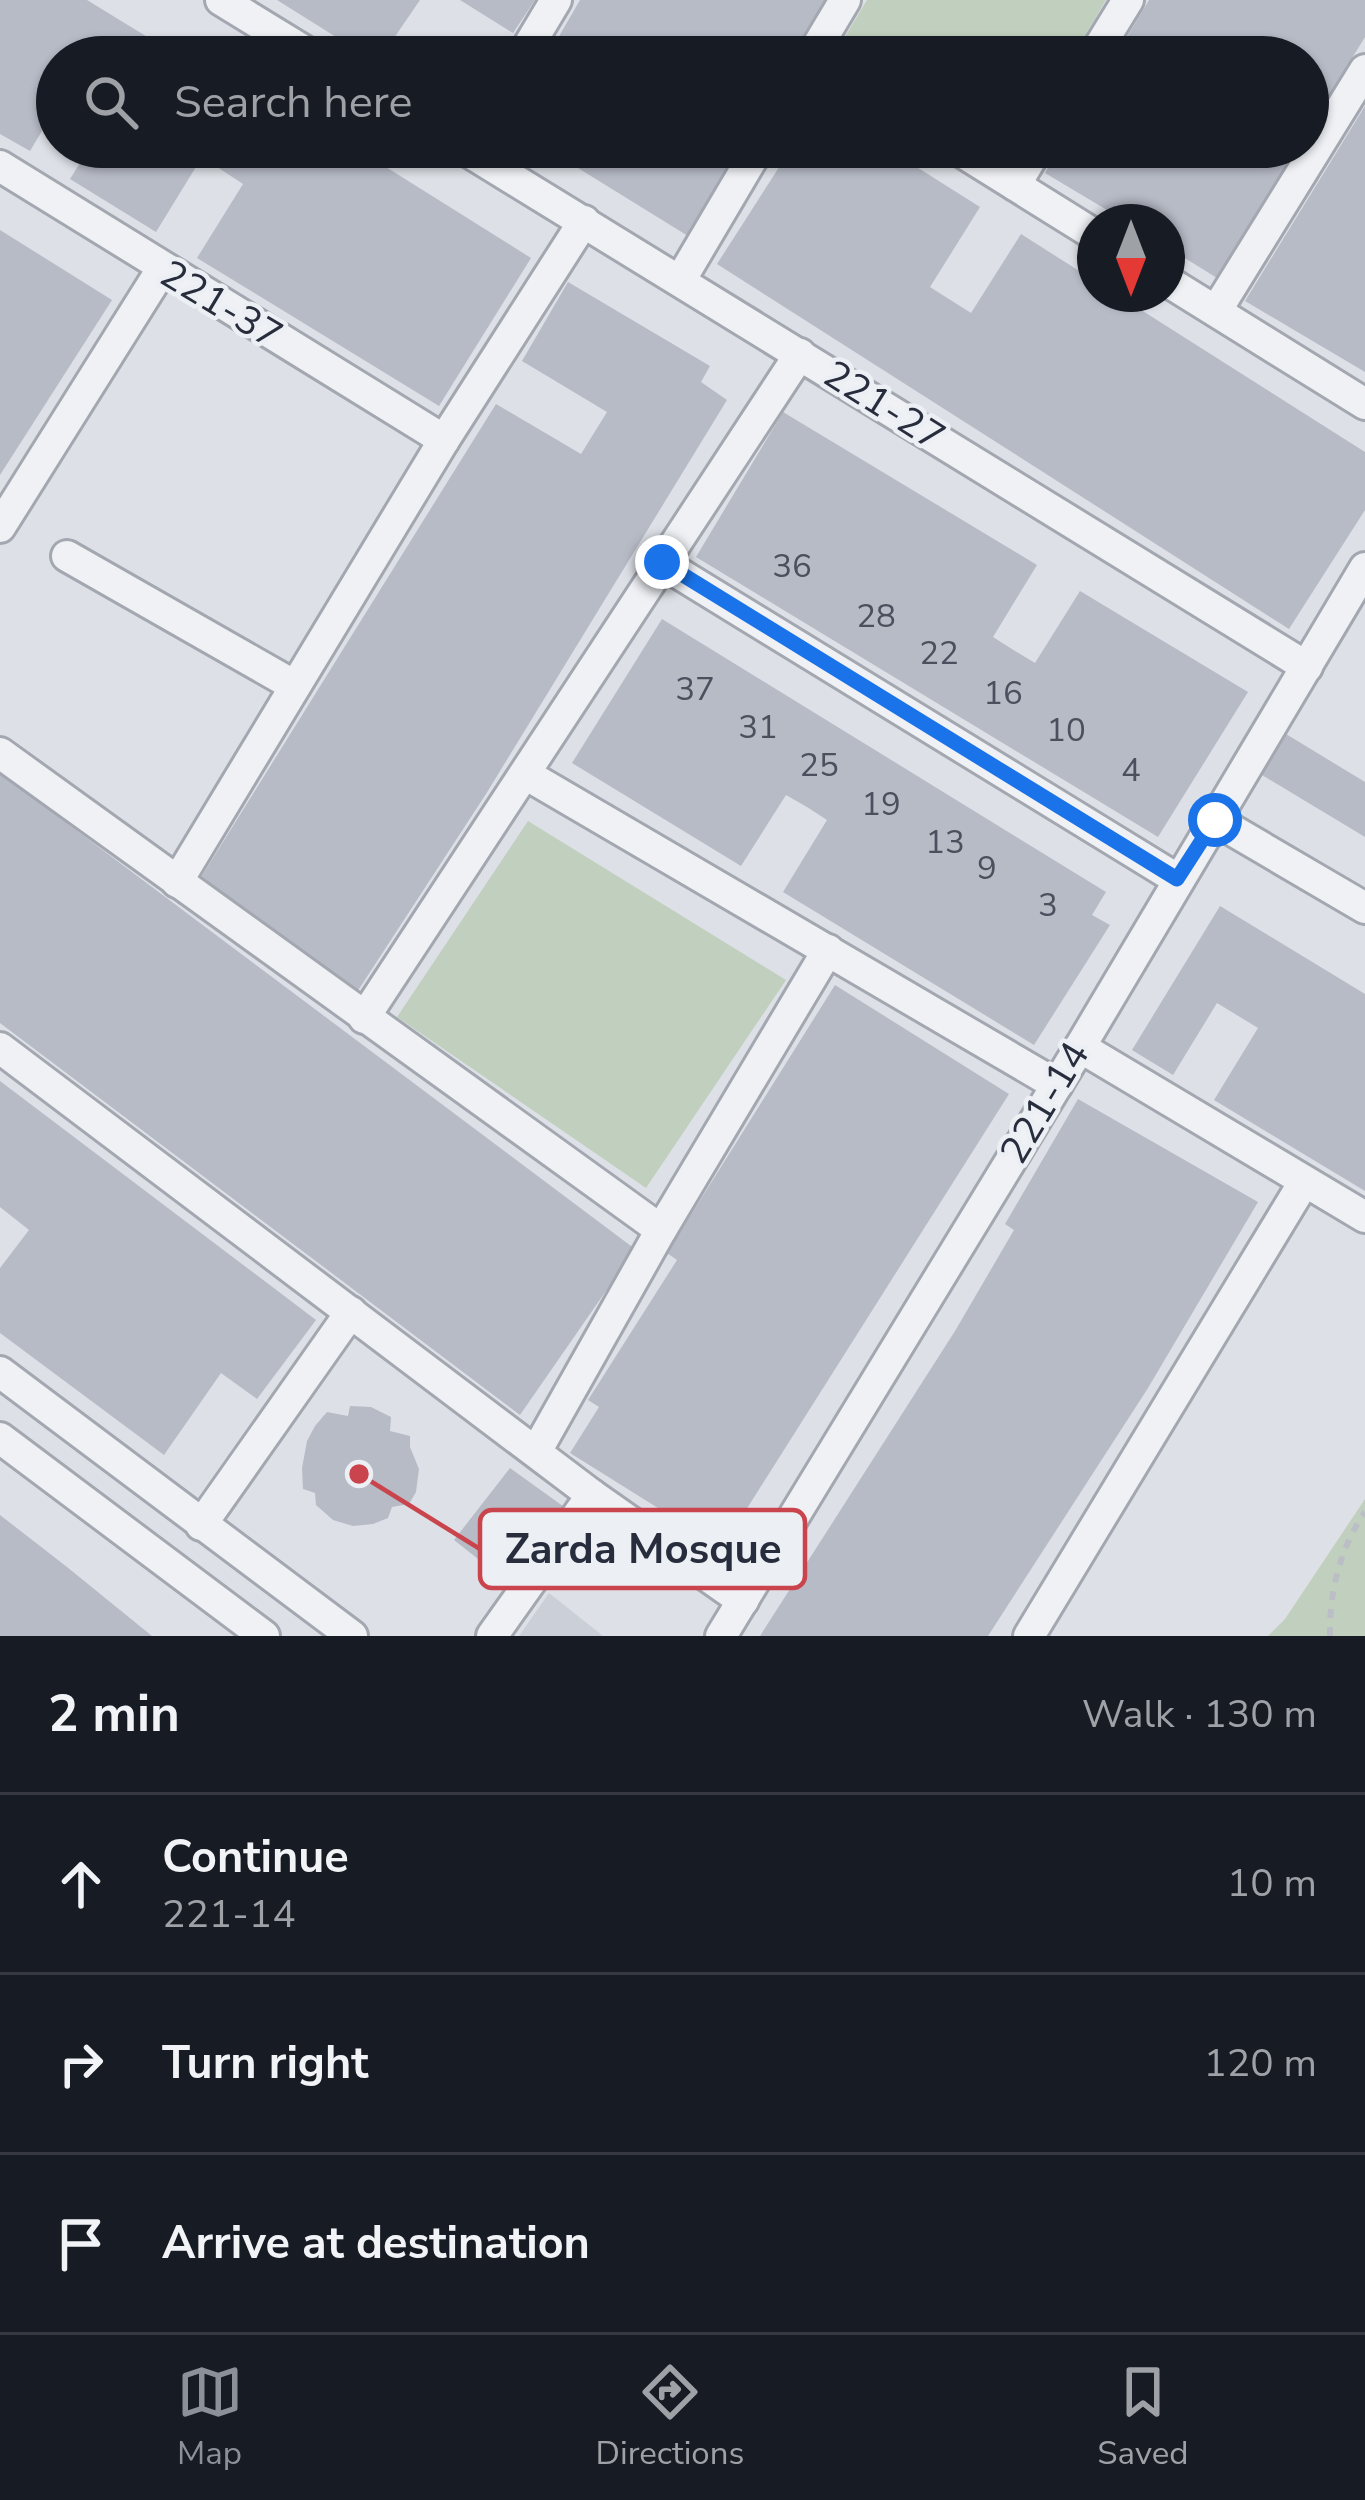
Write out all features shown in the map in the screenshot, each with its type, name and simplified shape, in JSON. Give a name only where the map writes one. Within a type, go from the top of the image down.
[{"type":"street","points":[[220,0],[279,36]]},
{"type":"street","points":[[535,36],[556,0]]},
{"type":"street","points":[[824,36],[845,0]]},
{"type":"street","points":[[1106,36],[1128,0]]},
{"type":"street","points":[[1329,128],[1365,70]]},
{"type":"street","name":"221-37","points":[[0,166],[444,440]]},
{"type":"street","name":"221-27","points":[[498,168],[1306,667]]},
{"type":"street","points":[[681,279],[746,168]]},
{"type":"street","points":[[988,168],[1077,225]]},
{"type":"street","points":[[1015,185],[1025,168]]},
{"type":"street","points":[[1216,311],[1304,168]]},
{"type":"street","points":[[177,882],[444,440],[584,221]]},
{"type":"street","points":[[0,527],[162,269]]},
{"type":"street","points":[[1185,291],[1365,404]]},
{"type":"street","points":[[364,1018],[800,354]]},
{"type":"street","points":[[67,556],[295,686]]},
{"type":"street","points":[[662,562],[1177,879]]},
{"type":"street","name":"221-14","points":[[721,1636],[1365,568]]},
{"type":"street","points":[[0,753],[661,1230]]},
{"type":"street","points":[[526,775],[1057,1085]]},
{"type":"street","points":[[1215,820],[1365,908]]},
{"type":"street","points":[[536,1450],[828,950]]},
{"type":"street","points":[[1080,1047],[1365,1217]]},
{"type":"street","points":[[0,1048],[592,1495],[743,1601]]},
{"type":"street","points":[[1028,1636],[1304,1182]]},
{"type":"street","points":[[201,1525],[351,1312]]},
{"type":"street","points":[[0,1372],[352,1636]]},
{"type":"street","points":[[0,1438],[262,1635]]},
{"type":"street","points":[[492,1636],[592,1495]]},
{"type":"path","points":[[1330,1636],[1330,1600],[1346,1547],[1365,1511]]},
{"type":"shaded area","points":[[549,1593],[603,1636],[519,1636]]},
{"type":"green space","points":[[867,0],[1106,0],[1085,36],[845,36]]},
{"type":"green space","points":[[528,821],[786,980],[646,1188],[397,1017]]},
{"type":"green space","points":[[1365,1499],[1365,1636],[1268,1636],[1285,1619]]},
{"type":"building","points":[[0,0],[87,0],[146,36],[36,36],[36,141],[30,151],[0,134]]},
{"type":"building","points":[[277,0],[420,0],[395,36],[334,36]]},
{"type":"building","points":[[460,0],[535,0],[513,33]]},
{"type":"building","points":[[580,0],[830,0],[809,36],[559,36]]},
{"type":"building","points":[[1149,0],[1365,0],[1365,37],[1329,96],[1329,36],[1128,36]]},
{"type":"building","points":[[1365,106],[1365,372],[1245,301]]},
{"type":"building","points":[[77,168],[195,168],[156,232],[70,179]]},
{"type":"building","points":[[219,168],[387,168],[531,258],[439,406],[197,258],[243,184]]},
{"type":"building","points":[[578,168],[730,168],[688,236]]},
{"type":"building","points":[[779,168],[918,168],[980,207],[930,287],[971,313],[1021,234],[1077,270],[1077,312],[1144,312],[1365,452],[1365,510],[1289,629],[717,264]]},
{"type":"building","points":[[1048,168],[1285,168],[1217,278],[1185,258],[1185,204],[1097,204],[1045,173]]},
{"type":"building","points":[[0,230],[112,300],[0,475]]},
{"type":"building","points":[[568,282],[710,366],[701,382],[727,400],[486,794],[357,992],[198,882],[496,404],[581,454],[607,412],[522,361]]},
{"type":"building","points":[[783,412],[1037,565],[993,637],[1015,651],[1035,663],[1080,591],[1248,692],[1158,837],[696,557]]},
{"type":"building","points":[[662,619],[1106,892],[1092,915],[1110,925],[1034,1045],[783,892],[827,820],[807,807],[786,795],[741,866],[572,763]]},
{"type":"building","points":[[1286,734],[1365,782],[1365,837],[1262,775]]},
{"type":"building","points":[[0,773],[635,1249],[520,1415],[0,1023]]},
{"type":"building","points":[[1220,906],[1365,994],[1365,1191],[1214,1100],[1258,1028],[1217,1003],[1173,1075],[1132,1050]]},
{"type":"building","points":[[835,985],[1009,1094],[722,1548],[570,1453],[599,1407],[588,1400],[677,1260],[667,1253]]},
{"type":"building","points":[[0,1081],[316,1320],[257,1399],[221,1373],[164,1455],[0,1333],[0,1268],[29,1230],[0,1207]]},
{"type":"building","points":[[1078,1099],[1258,1202],[1148,1388],[988,1636],[760,1636],[955,1331],[1014,1230],[1005,1224]]},
{"type":"building","points":[[350,1406],[371,1407],[391,1417],[390,1431],[410,1436],[419,1469],[409,1504],[392,1507],[388,1518],[373,1524],[353,1526],[333,1520],[316,1505],[315,1493],[303,1489],[307,1441],[315,1426],[327,1412],[348,1416]]},
{"type":"building","points":[[510,1468],[567,1509],[511,1585],[454,1540]]},
{"type":"building","points":[[0,1515],[67,1567],[152,1636],[0,1636]]},
{"type":"place","name":"Zarda Mosque","points":[[359,1474]]},
{"type":"route","points":[[662,562],[1177,879],[1215,820]]}]
